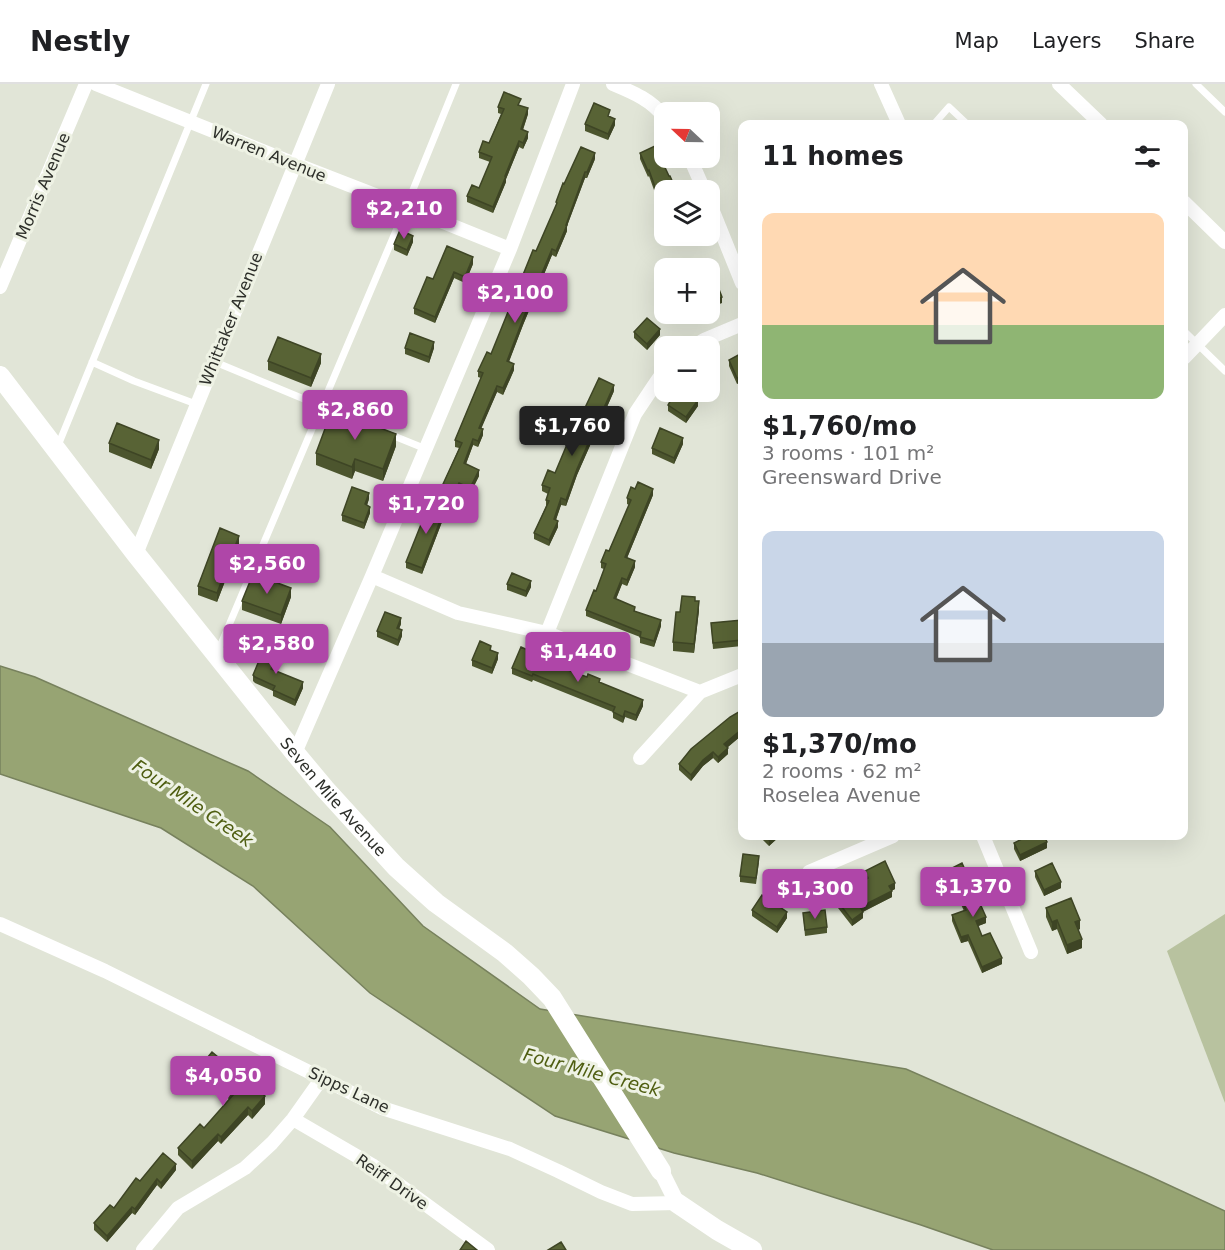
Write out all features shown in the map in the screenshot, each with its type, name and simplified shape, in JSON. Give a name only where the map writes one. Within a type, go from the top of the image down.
[{"type":"main road","name":"Seven Mile Avenue","points":[[0,376],[136,554],[294,753],[396,867],[436,903],[505,953],[552,998],[660,1171]]},
{"type":"main road","points":[[676,1203],[752,1250]]},
{"type":"street","name":"Morris Avenue","points":[[0,287],[86,84]]},
{"type":"street","name":"Warren Avenue","points":[[96,84],[510,249]]},
{"type":"street","name":"Whittaker Avenue","points":[[136,554],[328,84]]},
{"type":"street","points":[[294,753],[372,576],[510,249],[573,84]]},
{"type":"street","points":[[613,84],[635,93],[654,106]]},
{"type":"street","points":[[881,84],[897,120]]},
{"type":"street","points":[[1059,84],[1097,120]]},
{"type":"street","points":[[1188,206],[1225,242]]},
{"type":"street","points":[[720,229],[738,273]]},
{"type":"street","points":[[1188,354],[1225,315]]},
{"type":"street","points":[[714,336],[738,326]]},
{"type":"street","points":[[547,633],[635,414],[654,386]]},
{"type":"street","points":[[372,576],[459,612],[547,633],[700,692]]},
{"type":"street","points":[[640,758],[700,692],[738,677]]},
{"type":"street","points":[[809,872],[884,840]]},
{"type":"street","points":[[985,840],[1031,952]]},
{"type":"street","name":"Sipps Lane","points":[[0,924],[105,972],[382,1108],[510,1149],[601,1192],[632,1204],[676,1203]]},
{"type":"street","points":[[143,1250],[178,1208],[245,1168],[272,1143],[293,1119],[322,1078]]},
{"type":"street","name":"Reiff Drive","points":[[293,1119],[372,1165],[488,1250]]},
{"type":"street","name":"Seven Mile Avenue","points":[[660,1171],[676,1203]]},
{"type":"lane","points":[[56,450],[206,84]]},
{"type":"lane","points":[[217,654],[456,84]]},
{"type":"lane","points":[[1196,84],[1225,112]]},
{"type":"lane","points":[[938,120],[949,107],[963,120]]},
{"type":"lane","points":[[1188,335],[1225,371]]},
{"type":"lane","points":[[213,361],[342,415]]},
{"type":"lane","points":[[92,362],[134,381],[196,404]]},
{"type":"lane","points":[[384,432],[426,449]]},
{"type":"shaded area","points":[[1225,914],[1225,1103],[1167,951]]},
{"type":"water","name":"Four Mile Creek","points":[[0,666],[35,677],[248,771],[330,827],[423,926],[540,1009],[906,1069],[1225,1211],[1225,1250],[993,1250],[757,1173],[674,1153],[555,1116],[370,993],[253,886],[161,828],[0,774]]},
{"type":"building","points":[[504,92],[521,99],[518,105],[528,108],[521,129],[528,132],[523,143],[519,141],[493,207],[467,196],[472,185],[479,188],[492,157],[479,152],[483,141],[489,143],[504,109],[498,107]]},
{"type":"building","points":[[594,103],[610,110],[608,116],[615,119],[608,134],[585,124]]},
{"type":"building","points":[[654,146],[654,168],[665,168],[672,180],[654,180],[654,184],[640,153]]},
{"type":"building","points":[[581,147],[595,153],[585,172],[556,251],[552,249],[523,319],[507,361],[514,364],[503,388],[497,386],[479,428],[483,429],[478,441],[473,439],[464,463],[479,470],[470,488],[459,483],[456,489],[443,484],[462,443],[455,440],[483,373],[478,371],[487,352],[491,354],[533,250],[536,251],[557,203],[563,183]]},
{"type":"building","points":[[400,230],[413,236],[407,250],[394,244]]},
{"type":"building","points":[[447,246],[473,257],[465,277],[454,272],[435,317],[414,308],[427,277],[433,279]]},
{"type":"building","points":[[647,318],[660,329],[647,344],[634,332]]},
{"type":"building","points":[[410,333],[434,342],[429,357],[405,348]]},
{"type":"building","points":[[278,337],[321,354],[311,378],[268,361]]},
{"type":"building","points":[[738,355],[738,378],[737,378],[729,360]]},
{"type":"building","points":[[599,378],[614,385],[566,500],[561,498],[554,519],[558,521],[549,540],[534,533],[549,501],[546,500],[550,488],[542,485],[548,470],[555,473],[581,411],[583,412]]},
{"type":"building","points":[[670,402],[697,402],[686,417],[668,405]]},
{"type":"building","points":[[332,410],[396,434],[383,469],[355,459],[352,467],[316,453]]},
{"type":"building","points":[[117,423],[159,440],[151,460],[109,443]]},
{"type":"building","points":[[660,428],[683,438],[674,458],[652,448]]},
{"type":"building","points":[[638,482],[653,489],[625,557],[635,561],[627,580],[622,578],[614,598],[635,607],[634,611],[661,620],[654,641],[640,637],[641,632],[586,610],[606,564],[601,562],[606,550],[609,551],[631,500],[627,498],[631,487],[635,489]]},
{"type":"building","points":[[352,487],[369,493],[365,504],[370,507],[364,523],[342,515]]},
{"type":"building","points":[[430,502],[445,508],[422,568],[406,562]]},
{"type":"building","points":[[220,528],[239,536],[217,593],[198,586]]},
{"type":"building","points":[[512,573],[531,581],[526,591],[507,584]]},
{"type":"building","points":[[253,574],[291,588],[281,615],[242,601]]},
{"type":"building","points":[[682,596],[695,597],[695,601],[699,601],[694,644],[673,642],[676,612],[680,612]]},
{"type":"building","points":[[385,612],[401,618],[397,628],[402,630],[398,640],[377,631]]},
{"type":"building","points":[[738,620],[738,640],[713,643],[711,623]]},
{"type":"building","points":[[480,641],[491,646],[490,650],[498,653],[492,668],[472,660]]},
{"type":"building","points":[[266,644],[279,649],[271,669],[303,682],[295,700],[273,690],[275,686],[253,675]]},
{"type":"building","points":[[521,647],[534,653],[532,659],[587,677],[588,674],[600,679],[599,682],[643,700],[636,715],[625,711],[623,717],[613,712],[615,707],[533,674],[532,676],[512,668]]},
{"type":"building","points":[[738,712],[738,732],[724,744],[728,748],[718,757],[713,752],[691,775],[679,764],[691,749]]},
{"type":"building","points":[[1020,840],[1046,840],[1047,842],[1020,855],[1014,843]]},
{"type":"building","points":[[743,854],[759,856],[756,878],[740,876]]},
{"type":"building","points":[[885,861],[895,883],[889,886],[892,891],[860,907],[863,912],[852,920],[838,902],[868,878],[865,871]]},
{"type":"building","points":[[962,863],[986,917],[976,921],[982,936],[990,933],[1002,958],[982,967],[968,935],[961,937],[952,915],[966,910],[948,870]]},
{"type":"building","points":[[1052,863],[1061,882],[1044,890],[1035,871]]},
{"type":"building","points":[[762,895],[787,912],[777,927],[752,910]]},
{"type":"building","points":[[1071,898],[1080,920],[1075,922],[1082,939],[1067,945],[1057,920],[1052,922],[1046,908]]},
{"type":"building","points":[[825,910],[827,927],[805,930],[803,913]]},
{"type":"building","points":[[212,1052],[265,1096],[252,1111],[248,1107],[221,1137],[218,1134],[192,1161],[178,1148],[200,1124],[204,1128],[233,1095],[218,1083],[221,1079],[203,1063]]},
{"type":"building","points":[[163,1153],[176,1164],[161,1183],[157,1179],[135,1209],[132,1207],[107,1236],[94,1223],[110,1205],[114,1208],[136,1178],[140,1181]]},
{"type":"building","points":[[466,1241],[477,1250],[460,1250]]},
{"type":"building","points":[[561,1242],[566,1250],[548,1250]]}]
